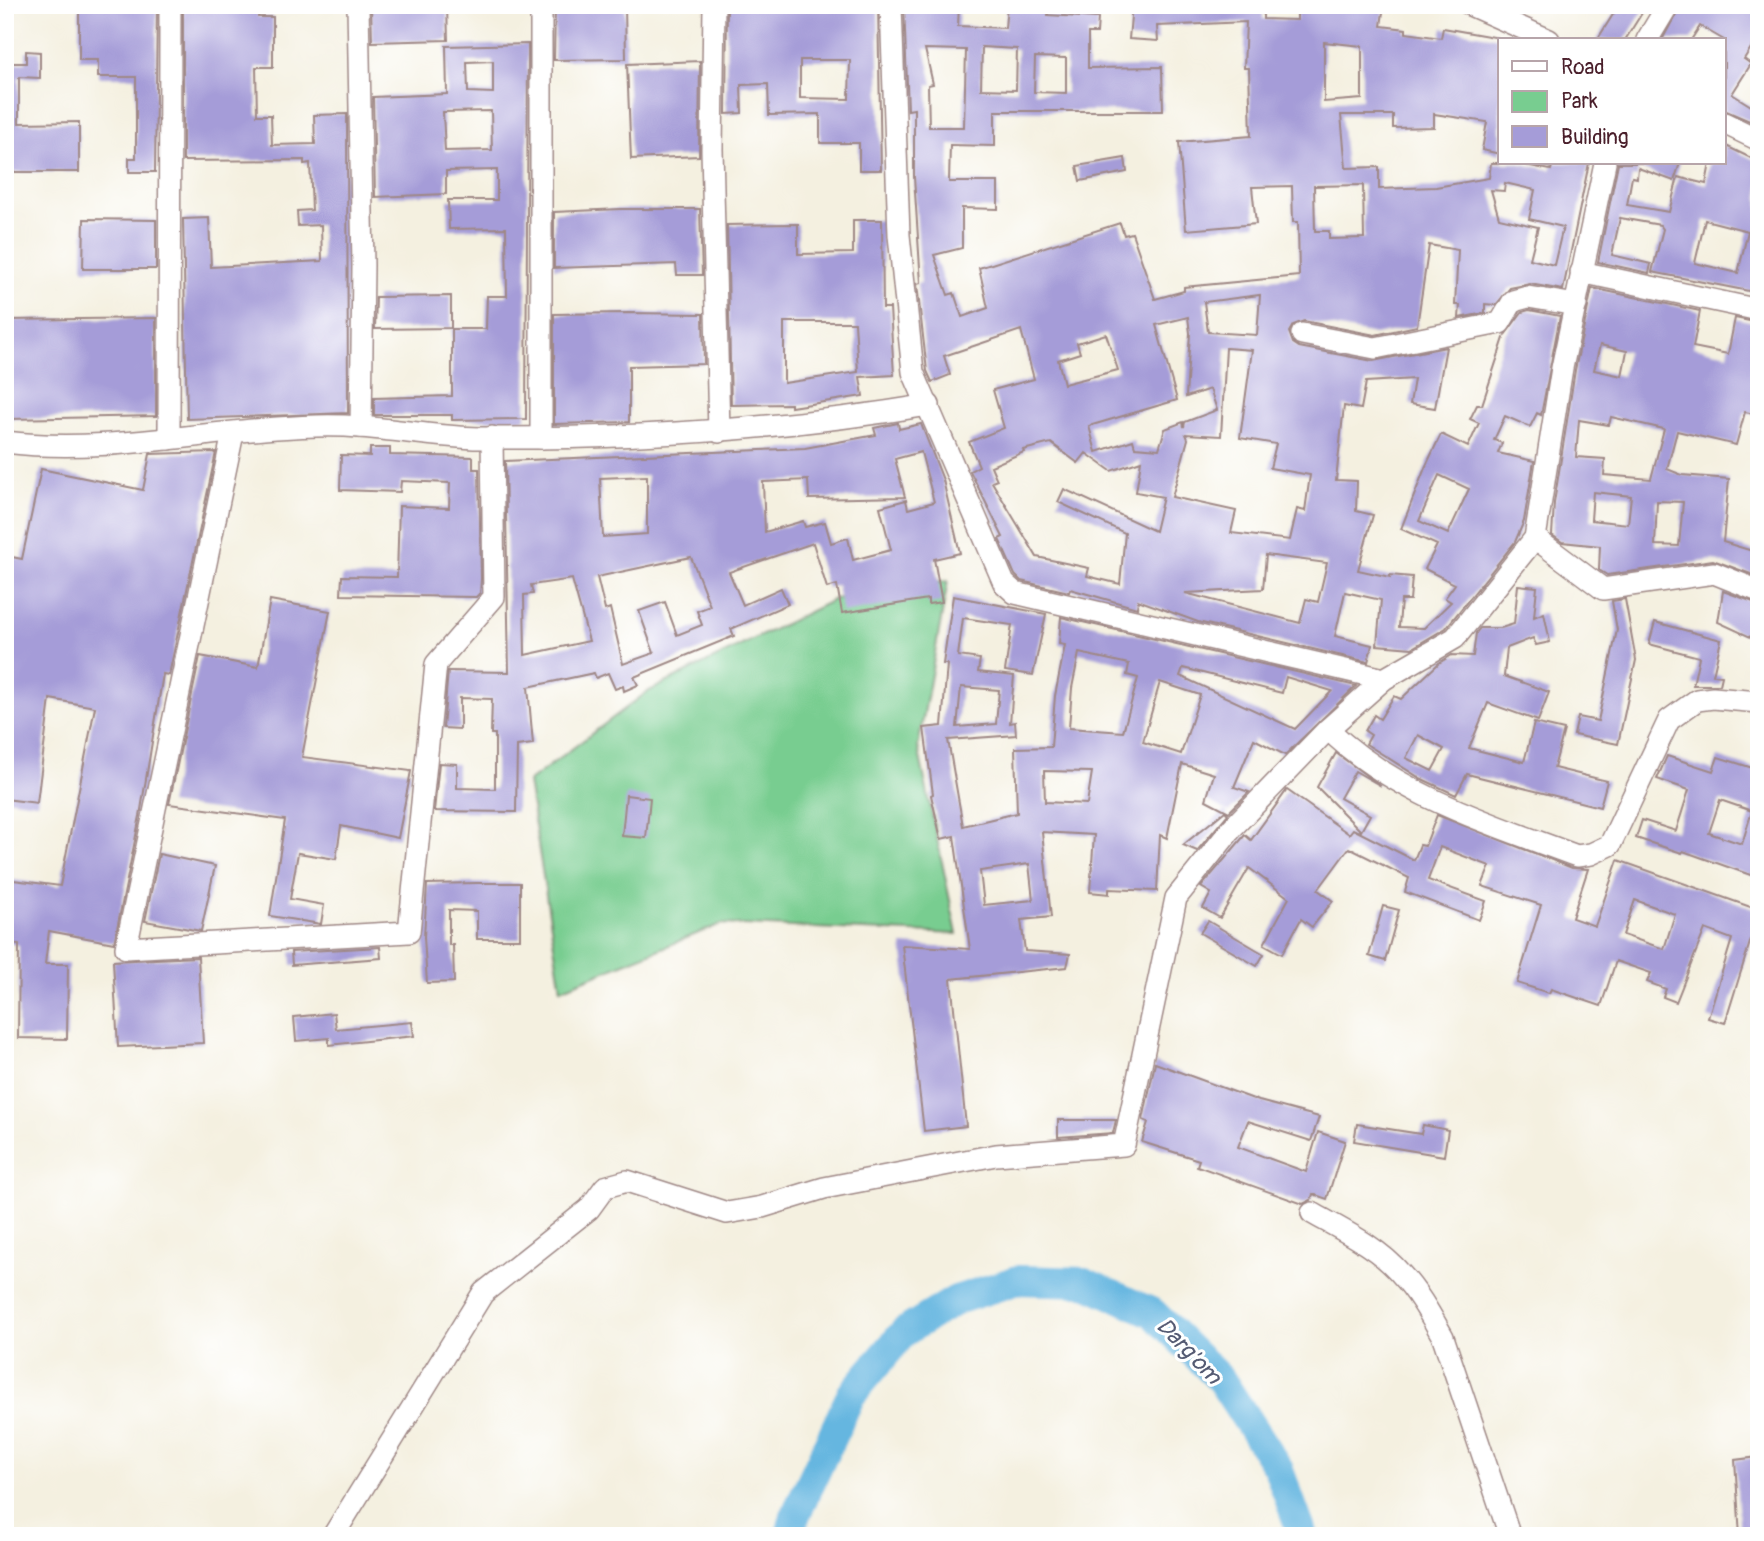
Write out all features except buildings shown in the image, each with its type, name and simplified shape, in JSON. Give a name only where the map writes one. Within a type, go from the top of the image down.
[{"type":"street","points":[[169,439],[170,5]]},
{"type":"street","points":[[358,5],[363,265],[361,426]]},
{"type":"street","points":[[541,5],[541,438]]},
{"type":"street","points":[[714,5],[712,149],[719,432]]},
{"type":"street","points":[[891,5],[899,235],[913,372],[1004,583],[1016,593],[1384,679]]},
{"type":"street","points":[[1470,5],[1544,38]]},
{"type":"street","points":[[1648,38],[1668,5]]},
{"type":"street","points":[[1726,124],[1759,140]]},
{"type":"street","points":[[333,1536],[483,1293],[589,1209],[605,1187],[627,1181],[727,1213],[762,1208],[824,1188],[996,1155],[1124,1145],[1176,898],[1233,827],[1328,729],[1384,679],[1455,638],[1535,538],[1562,368],[1605,164]]},
{"type":"street","points":[[1581,272],[1759,310]]},
{"type":"street","points":[[1302,334],[1375,348],[1500,323],[1513,301],[1528,297],[1576,305]]},
{"type":"street","points":[[5,442],[58,447],[318,426],[361,426],[492,438],[719,432],[842,420],[929,405]]},
{"type":"street","points":[[233,433],[126,948],[409,932],[436,664],[494,597],[492,438]]},
{"type":"street","points":[[1535,538],[1603,589],[1714,573],[1759,591]]},
{"type":"street","points":[[1328,729],[1350,751],[1444,806],[1577,856],[1591,855],[1611,845],[1669,720],[1697,700],[1713,698],[1759,702]]},
{"type":"street","points":[[1312,1213],[1362,1241],[1401,1273],[1428,1311],[1443,1337],[1510,1536]]},
{"type":"green space","points":[[948,581],[918,747],[957,934],[721,924],[561,989],[528,782],[647,692],[835,599]]},
{"type":"waterway","name":"Darg'om","points":[[790,1536],[795,1516],[851,1395],[904,1332],[956,1300],[1018,1280],[1084,1282],[1153,1313],[1221,1380],[1278,1468],[1303,1536]]}]
